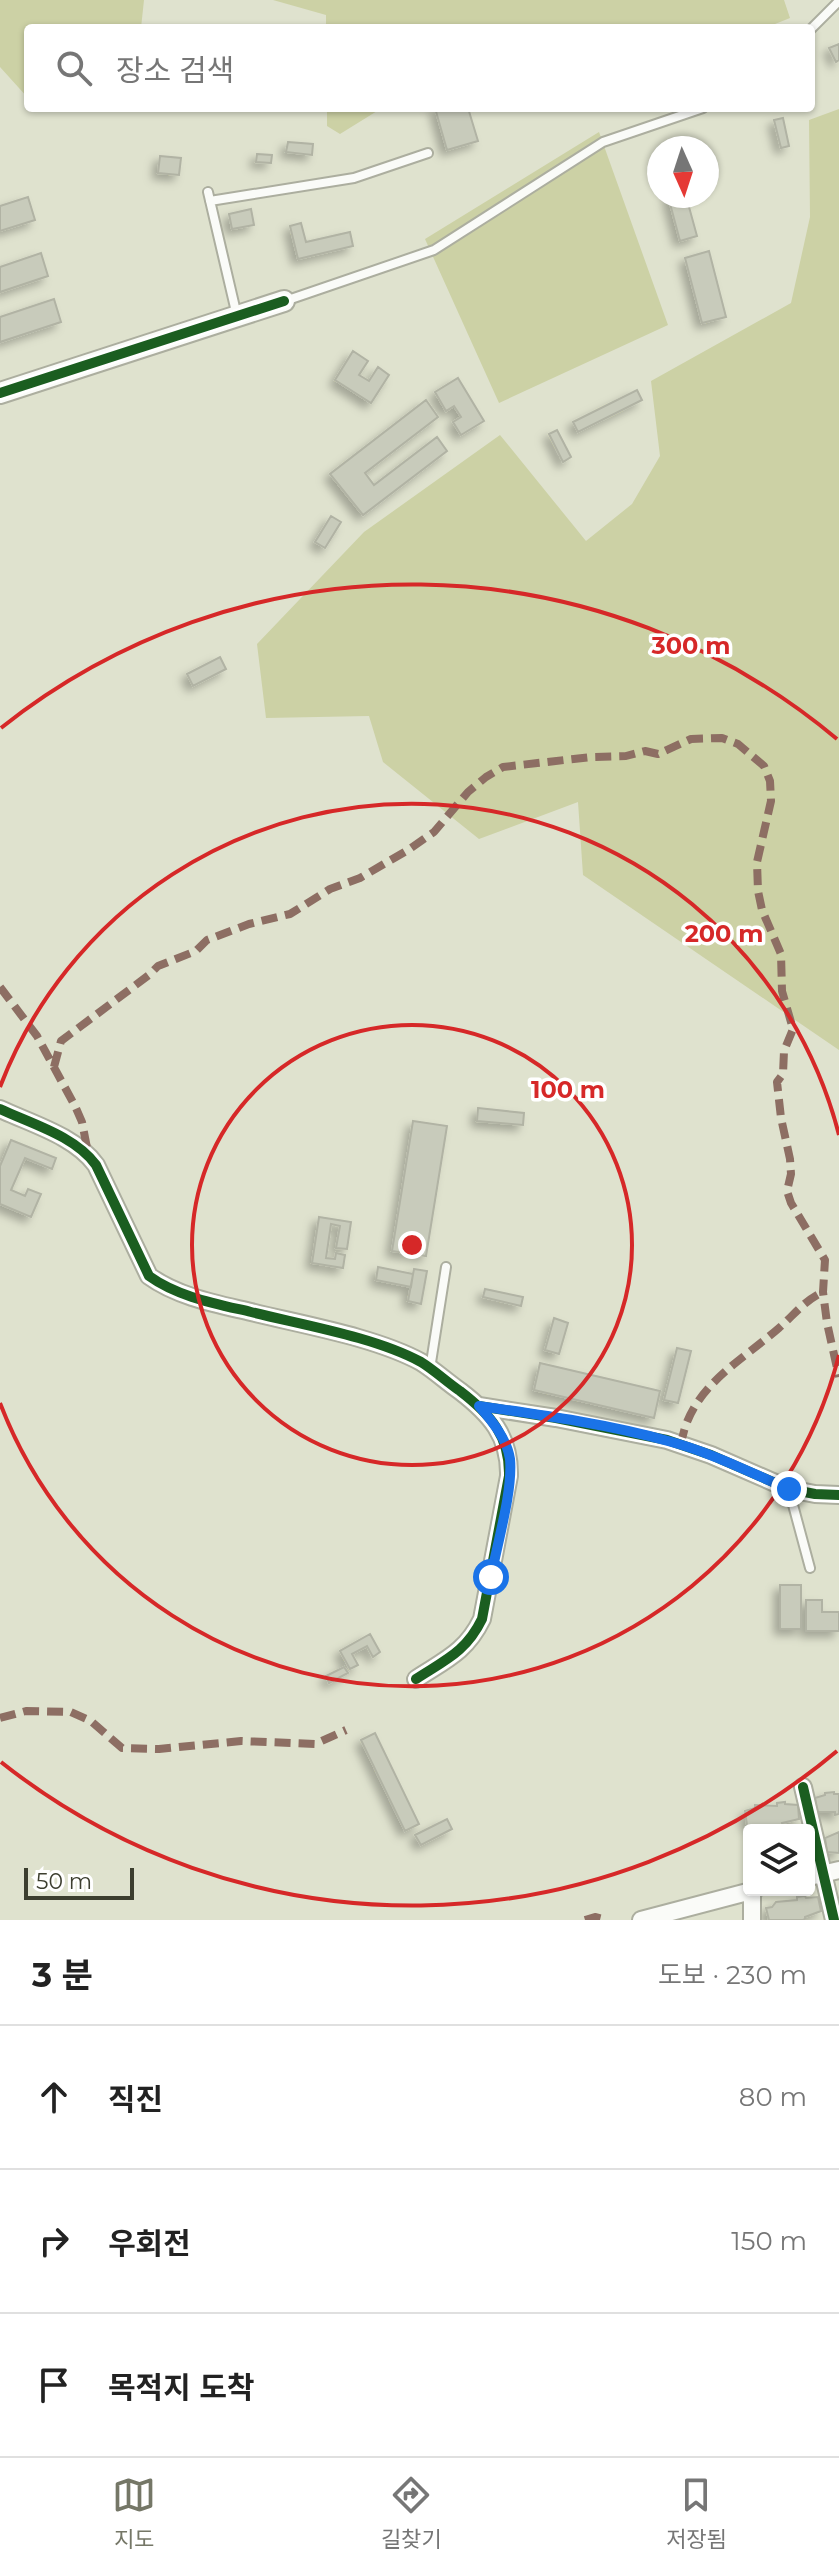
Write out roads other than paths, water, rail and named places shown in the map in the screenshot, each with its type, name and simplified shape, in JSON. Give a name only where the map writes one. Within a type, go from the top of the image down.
[{"type":"street","points":[[0,393],[284,301]]},
{"type":"street","points":[[0,1109],[88,1153],[149,1276],[158,1283],[219,1304],[364,1341],[401,1354],[430,1369],[479,1406],[495,1425],[510,1457],[505,1503],[482,1619],[473,1638],[461,1650],[416,1679]]},
{"type":"street","points":[[479,1406],[667,1440],[711,1455],[789,1489],[839,1495]]},
{"type":"street","points":[[803,1787],[834,1920]]},
{"type":"street","points":[[641,1920],[743,1893]]},
{"type":"street","points":[[752,1920],[753,1896]]},
{"type":"lane","points":[[815,25],[839,1]]},
{"type":"lane","points":[[284,301],[434,250],[603,142],[691,112]]},
{"type":"lane","points":[[238,317],[209,196],[354,178],[428,153]]},
{"type":"lane","points":[[430,1369],[446,1267]]},
{"type":"lane","points":[[789,1489],[810,1568]]}]
